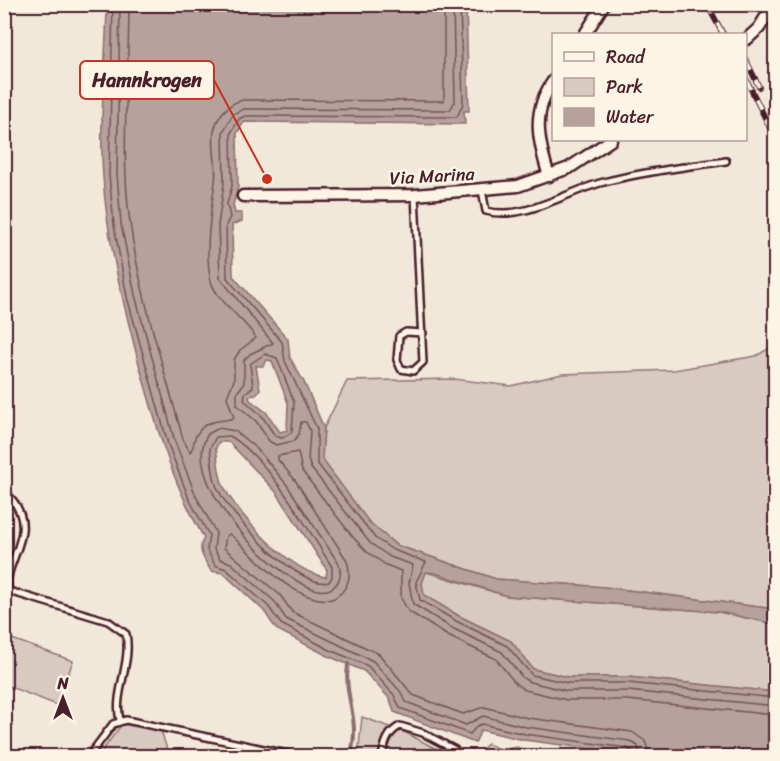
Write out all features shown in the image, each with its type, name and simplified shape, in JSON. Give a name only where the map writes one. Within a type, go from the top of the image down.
[{"type":"street","points":[[586,33],[604,4]]},
{"type":"street","points":[[747,39],[759,28],[774,4]]},
{"type":"street","points":[[549,176],[537,130],[539,110],[545,92],[552,83]]},
{"type":"street","name":"Via Marina","points":[[243,196],[415,195],[518,186],[569,168],[610,141]]},
{"type":"lane","points":[[482,190],[486,211],[500,215],[598,183],[645,173],[726,161]]},
{"type":"lane","points":[[415,195],[418,290],[423,333],[423,362],[413,371],[401,369],[397,360],[399,336],[406,332],[423,333]]},
{"type":"lane","points":[[9,496],[19,510],[22,531],[6,581],[9,591],[108,621],[126,634],[127,662],[119,706],[120,720]]},
{"type":"lane","points":[[89,756],[113,724],[120,720],[136,720],[297,756]]},
{"type":"lane","points":[[382,756],[386,739],[400,726],[423,733],[455,750]]},
{"type":"green space","points":[[775,345],[775,609],[604,587],[496,579],[396,545],[368,521],[321,459],[324,428],[347,381],[454,379],[511,386],[562,374],[674,370],[756,356]]},
{"type":"green space","points":[[426,572],[507,596],[719,612],[775,624],[775,692],[628,677],[568,677],[533,669],[511,641],[459,616],[423,595],[422,583]]},
{"type":"green space","points":[[12,639],[73,661],[57,705],[5,685],[5,661]]},
{"type":"green space","points":[[362,717],[406,733],[450,756],[358,756]]},
{"type":"green space","points":[[122,724],[161,730],[169,756],[98,756]]},
{"type":"green space","points":[[488,744],[501,750],[517,747],[536,756],[474,756]]},
{"type":"water","points":[[107,5],[466,5],[469,111],[464,111],[465,124],[244,122],[237,133],[238,187],[233,205],[235,213],[242,213],[242,221],[232,225],[233,276],[288,339],[290,358],[304,382],[324,428],[322,459],[368,521],[396,545],[496,579],[604,587],[775,609],[775,624],[719,612],[507,596],[426,572],[422,583],[424,595],[459,616],[511,641],[533,669],[568,677],[628,677],[775,692],[775,755],[638,755],[524,740],[481,730],[475,743],[394,712],[390,699],[364,671],[328,656],[276,629],[264,611],[223,573],[211,571],[201,551],[204,538],[174,475],[145,387],[112,248],[105,201],[102,156]],"holes":[[[267,360],[272,361],[288,403],[287,430],[280,432],[266,412],[250,400],[249,396],[256,395],[260,389],[256,366],[263,366]],[[219,442],[229,442],[277,493],[327,570],[326,577],[312,573],[282,554],[240,511],[221,481],[216,448]]]},
{"type":"waterway","points":[[348,664],[347,677],[354,731],[350,756]]},
{"type":"railway","points":[[707,4],[722,33]]},
{"type":"railway","points":[[747,62],[759,87]]},
{"type":"railway","points":[[747,81],[776,140]]},
{"type":"place","name":"Hamnkrogen","points":[[267,179]]}]
